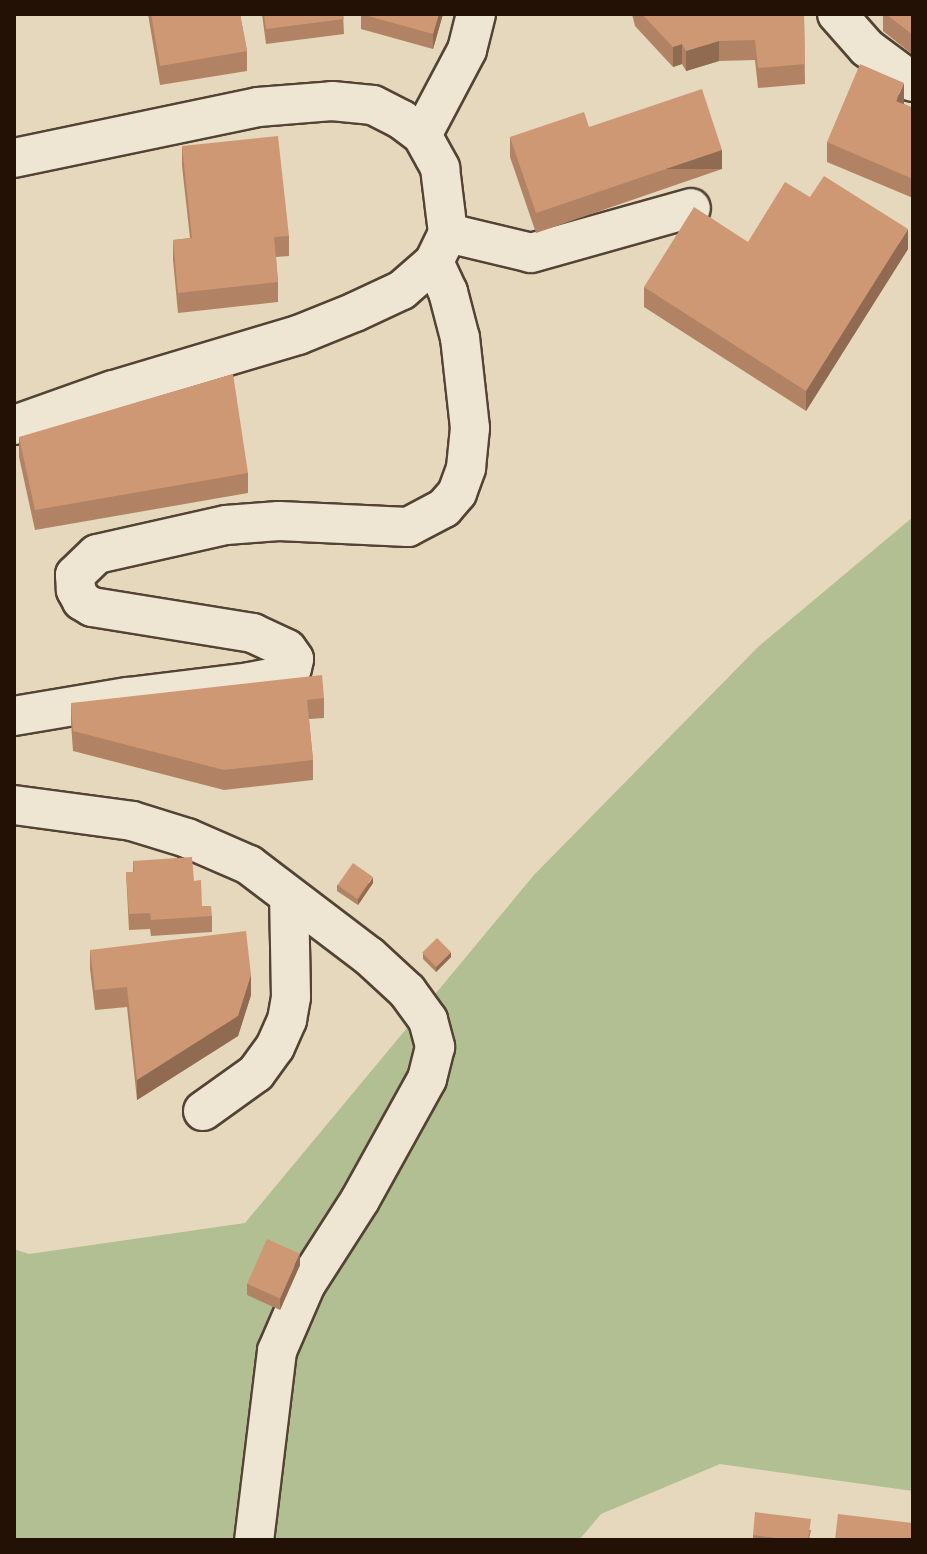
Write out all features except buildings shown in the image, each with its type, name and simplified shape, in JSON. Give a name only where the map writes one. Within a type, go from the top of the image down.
[{"type":"street","points":[[422,135],[467,50],[476,14]]},
{"type":"street","points":[[837,14],[867,48],[913,82]]},
{"type":"street","points":[[14,158],[258,107],[332,101],[373,105],[422,135],[440,168],[441,247],[460,338],[470,428],[466,468],[457,493],[444,508],[408,527],[279,521],[226,525],[97,554],[84,563],[75,575],[76,590],[82,601],[92,607],[253,633],[287,649],[294,659],[292,668],[275,677],[250,682],[128,697],[14,716]]},
{"type":"street","points":[[441,247],[531,253],[691,208]]},
{"type":"street","points":[[14,425],[298,335],[402,290],[441,247]]},
{"type":"street","points":[[14,805],[132,821],[187,838],[249,865],[369,956],[407,991],[428,1020],[435,1047],[427,1079],[360,1200],[306,1284],[277,1351],[254,1540]]},
{"type":"street","points":[[203,1111],[256,1073],[275,1047],[287,1020],[291,997],[289,897]]},
{"type":"green space","points":[[913,517],[913,1491],[720,1464],[601,1514],[579,1540],[14,1540],[14,1249],[29,1254],[245,1223],[534,875],[759,646]]}]
